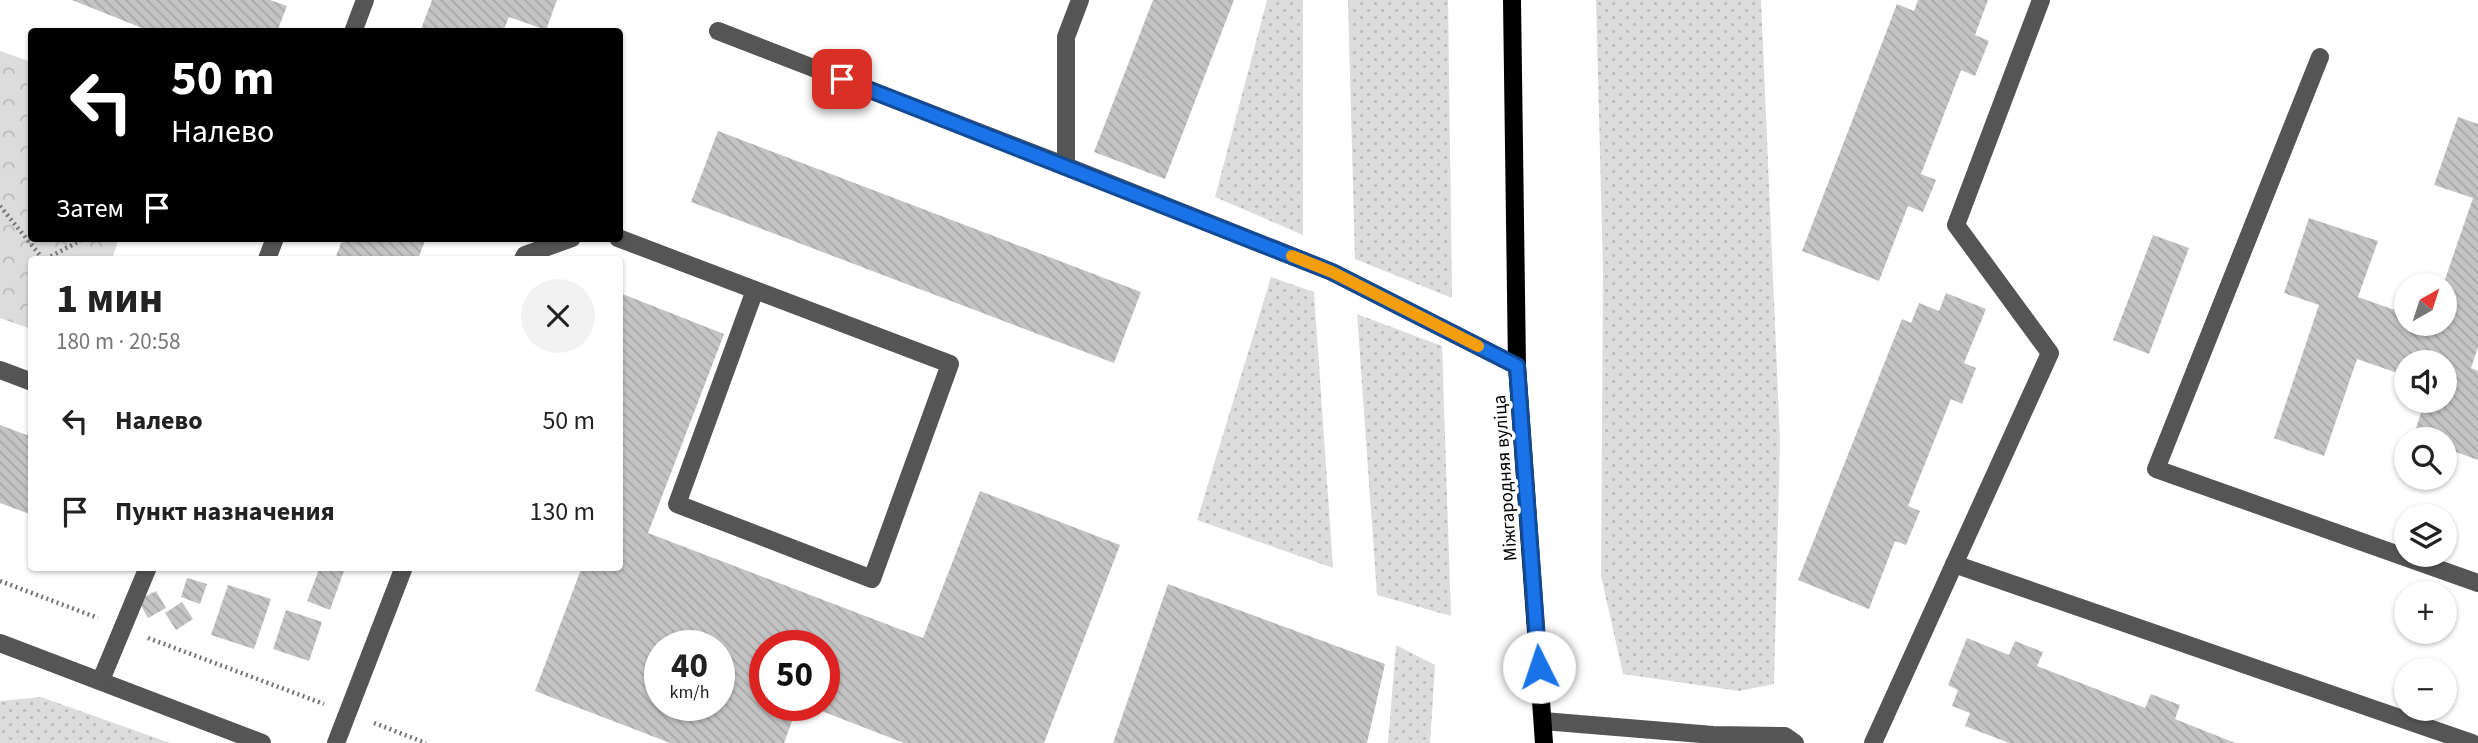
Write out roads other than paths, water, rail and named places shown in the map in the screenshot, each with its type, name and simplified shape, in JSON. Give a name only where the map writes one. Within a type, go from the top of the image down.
[{"type":"main road","name":"Міжгародняя вуліца","points":[[1512,0],[1517,366],[1544,743]]},
{"type":"lane","points":[[354,28],[365,0]]},
{"type":"lane","points":[[1066,166],[1066,37],[1080,0]]},
{"type":"lane","points":[[1873,743],[2050,353],[1956,225],[2041,0]]},
{"type":"lane","points":[[718,31],[1332,272],[1517,366]]},
{"type":"lane","points":[[2320,57],[2156,469],[2478,583]]},
{"type":"lane","points":[[623,240],[950,364],[872,579],[677,504],[755,290]]},
{"type":"lane","points":[[525,256],[562,242]]},
{"type":"lane","points":[[0,370],[28,380]]},
{"type":"lane","points":[[1954,564],[2472,743]]},
{"type":"lane","points":[[101,680],[146,571]]},
{"type":"lane","points":[[336,743],[402,571]]},
{"type":"lane","points":[[0,643],[262,743]]},
{"type":"lane","points":[[1543,721],[1713,739],[1785,736],[1795,743]]}]
